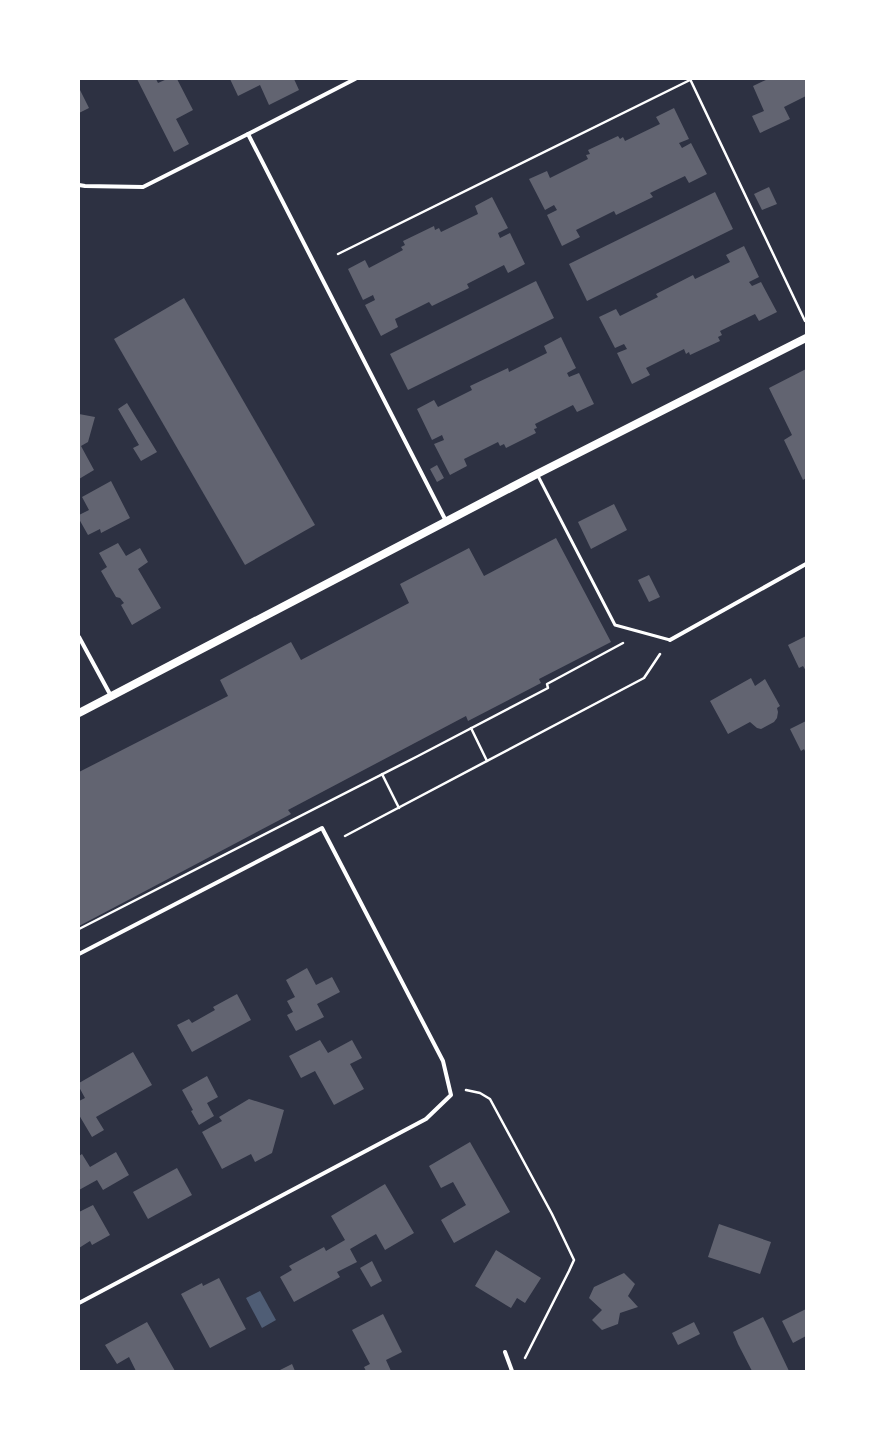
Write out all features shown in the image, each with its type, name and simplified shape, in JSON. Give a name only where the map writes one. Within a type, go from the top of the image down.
[{"type":"main road","points":[[79,713],[537,474],[806,338]]},
{"type":"street","points":[[79,185],[144,187],[355,79]]},
{"type":"street","points":[[248,134],[446,521]]},
{"type":"street","points":[[670,640],[806,564]]},
{"type":"street","points":[[79,637],[111,696]]},
{"type":"street","points":[[79,954],[322,828],[443,1061],[451,1095],[426,1119],[79,1303]]},
{"type":"street","points":[[505,1352],[512,1371]]},
{"type":"lane","points":[[537,474],[615,625],[670,640]]},
{"type":"path","points":[[338,254],[690,80],[805,321]]},
{"type":"path","points":[[79,929],[548,688],[547,684],[643,633]]},
{"type":"path","points":[[331,844],[644,678],[670,640]]},
{"type":"path","points":[[471,728],[487,761]]},
{"type":"path","points":[[382,774],[398,808]]},
{"type":"path","points":[[449,1085],[480,1093],[490,1099],[552,1214],[574,1260],[521,1364]]},
{"type":"water","points":[[260,1291],[276,1320],[262,1328],[246,1298]]},
{"type":"building","points":[[137,79],[156,79],[158,83],[167,79],[177,79],[193,110],[176,119],[189,144],[174,152]]},
{"type":"building","points":[[230,79],[294,79],[299,90],[269,105],[260,85],[238,96]]},
{"type":"building","points":[[768,79],[806,79],[806,96],[784,107],[790,119],[760,133],[752,116],[764,111],[753,86]]},
{"type":"building","points":[[79,88],[89,108],[79,113]]},
{"type":"building","points":[[674,108],[689,139],[679,143],[682,148],[691,143],[707,174],[689,183],[685,176],[650,193],[653,197],[616,215],[614,211],[576,230],[580,237],[562,246],[547,215],[557,210],[554,205],[545,210],[529,179],[547,171],[550,178],[588,159],[586,155],[590,154],[588,150],[618,136],[620,139],[623,137],[625,141],[660,124],[656,117]]},
{"type":"building","points":[[769,187],[777,204],[762,210],[754,194]]},
{"type":"building","points":[[715,192],[733,229],[587,301],[569,264]]},
{"type":"building","points":[[492,197],[508,228],[498,233],[500,238],[510,233],[525,264],[508,273],[504,265],[467,284],[469,288],[432,306],[429,302],[395,319],[398,327],[381,336],[365,305],[375,300],[373,295],[363,300],[348,269],[365,260],[369,268],[403,250],[401,247],[405,245],[403,241],[434,226],[435,230],[439,228],[441,232],[478,214],[475,206]]},
{"type":"building","points":[[744,246],[759,277],[749,282],[752,286],[761,282],[777,312],[759,321],[755,314],[720,331],[722,335],[718,337],[720,341],[690,355],[689,352],[686,354],[684,349],[646,368],[650,375],[632,384],[617,353],[627,349],[624,344],[615,348],[599,317],[616,309],[620,316],[658,297],[656,294],[693,275],[695,279],[730,262],[726,255]]},
{"type":"building","points":[[536,281],[554,318],[408,390],[390,354]]},
{"type":"building","points":[[184,298],[315,525],[245,565],[114,339]]},
{"type":"building","points":[[561,337],[576,368],[567,373],[569,377],[579,373],[594,404],[577,412],[573,405],[535,424],[537,428],[534,429],[536,433],[506,448],[504,444],[500,446],[498,442],[464,459],[467,466],[450,475],[434,444],[444,440],[442,435],[432,440],[417,409],[434,400],[438,407],[472,390],[470,386],[508,368],[509,372],[547,353],[544,346]]},
{"type":"building","points":[[806,369],[806,478],[803,480],[784,440],[792,435],[769,388]]},
{"type":"building","points":[[127,403],[157,452],[141,461],[133,448],[139,445],[118,409]]},
{"type":"building","points":[[79,414],[95,417],[88,442],[81,446],[94,470],[79,479]]},
{"type":"building","points":[[437,465],[444,478],[437,482],[430,469]]},
{"type":"building","points":[[111,481],[130,518],[101,533],[100,529],[88,535],[79,519],[79,515],[89,510],[82,497]]},
{"type":"building","points":[[614,504],[627,530],[591,549],[578,522]]},
{"type":"building","points":[[556,538],[611,642],[539,679],[541,683],[468,721],[466,716],[288,810],[291,814],[79,926],[79,772],[228,696],[220,680],[291,642],[301,660],[409,603],[400,584],[469,548],[484,576]]},
{"type":"building","points":[[118,543],[126,556],[140,548],[148,562],[138,569],[161,608],[132,625],[121,605],[124,603],[120,598],[116,597],[101,571],[107,567],[99,553]]},
{"type":"building","points":[[649,575],[660,597],[649,602],[638,580]]},
{"type":"building","points":[[806,636],[806,671],[803,666],[799,668],[788,645]]},
{"type":"building","points":[[751,678],[755,686],[765,679],[780,706],[777,708],[777,718],[774,722],[761,729],[757,728],[750,722],[728,734],[710,701]]},
{"type":"building","points":[[806,721],[806,753],[804,749],[801,751],[790,729]]},
{"type":"building","points":[[307,968],[316,985],[332,977],[340,992],[317,1004],[324,1017],[296,1031],[287,1015],[293,1012],[287,1001],[295,997],[286,980]]},
{"type":"building","points":[[237,994],[251,1020],[192,1052],[177,1025],[189,1019],[192,1023],[215,1010],[213,1007]]},
{"type":"building","points":[[320,1040],[328,1053],[352,1040],[362,1058],[350,1064],[364,1089],[334,1105],[315,1071],[301,1078],[289,1056]]},
{"type":"building","points":[[133,1052],[152,1085],[96,1117],[104,1130],[92,1137],[79,1115],[79,1101],[85,1098],[79,1087],[79,1083]]},
{"type":"building","points":[[207,1076],[218,1097],[207,1103],[214,1116],[199,1125],[182,1090]]},
{"type":"building","points":[[249,1099],[284,1110],[272,1153],[255,1162],[251,1154],[222,1169],[202,1132],[222,1121],[219,1117]]},
{"type":"building","points":[[470,1142],[510,1212],[454,1243],[441,1220],[466,1205],[453,1182],[441,1188],[429,1166]]},
{"type":"building","points":[[116,1152],[129,1175],[103,1190],[97,1180],[79,1190],[79,1156],[82,1154],[90,1167]]},
{"type":"building","points":[[177,1168],[192,1195],[148,1219],[133,1192]]},
{"type":"building","points":[[385,1184],[414,1233],[385,1250],[376,1234],[350,1249],[357,1262],[337,1272],[340,1277],[294,1302],[280,1277],[292,1270],[289,1266],[324,1247],[326,1251],[345,1240],[331,1216]]},
{"type":"building","points":[[93,1205],[110,1235],[92,1245],[90,1241],[79,1248],[79,1212]]},
{"type":"building","points":[[719,1224],[771,1242],[760,1274],[708,1257]]},
{"type":"building","points":[[496,1250],[541,1278],[525,1303],[517,1298],[511,1308],[475,1286]]},
{"type":"building","points":[[372,1261],[382,1281],[371,1287],[360,1268]]},
{"type":"building","points":[[624,1273],[635,1284],[628,1296],[638,1307],[620,1313],[618,1324],[602,1330],[592,1320],[602,1310],[589,1298],[594,1287]]},
{"type":"building","points":[[219,1278],[246,1329],[210,1348],[181,1294],[202,1283],[203,1286]]},
{"type":"building","points":[[806,1309],[806,1336],[793,1343],[782,1321]]},
{"type":"building","points":[[383,1314],[402,1352],[386,1360],[391,1371],[366,1371],[364,1367],[370,1364],[352,1330]]},
{"type":"building","points":[[763,1317],[789,1371],[752,1371],[738,1344],[733,1332]]},
{"type":"building","points":[[147,1322],[175,1371],[136,1371],[129,1357],[117,1364],[105,1345]]},
{"type":"building","points":[[694,1322],[700,1334],[678,1345],[672,1333]]},
{"type":"building","points":[[292,1364],[295,1371],[278,1371]]}]
